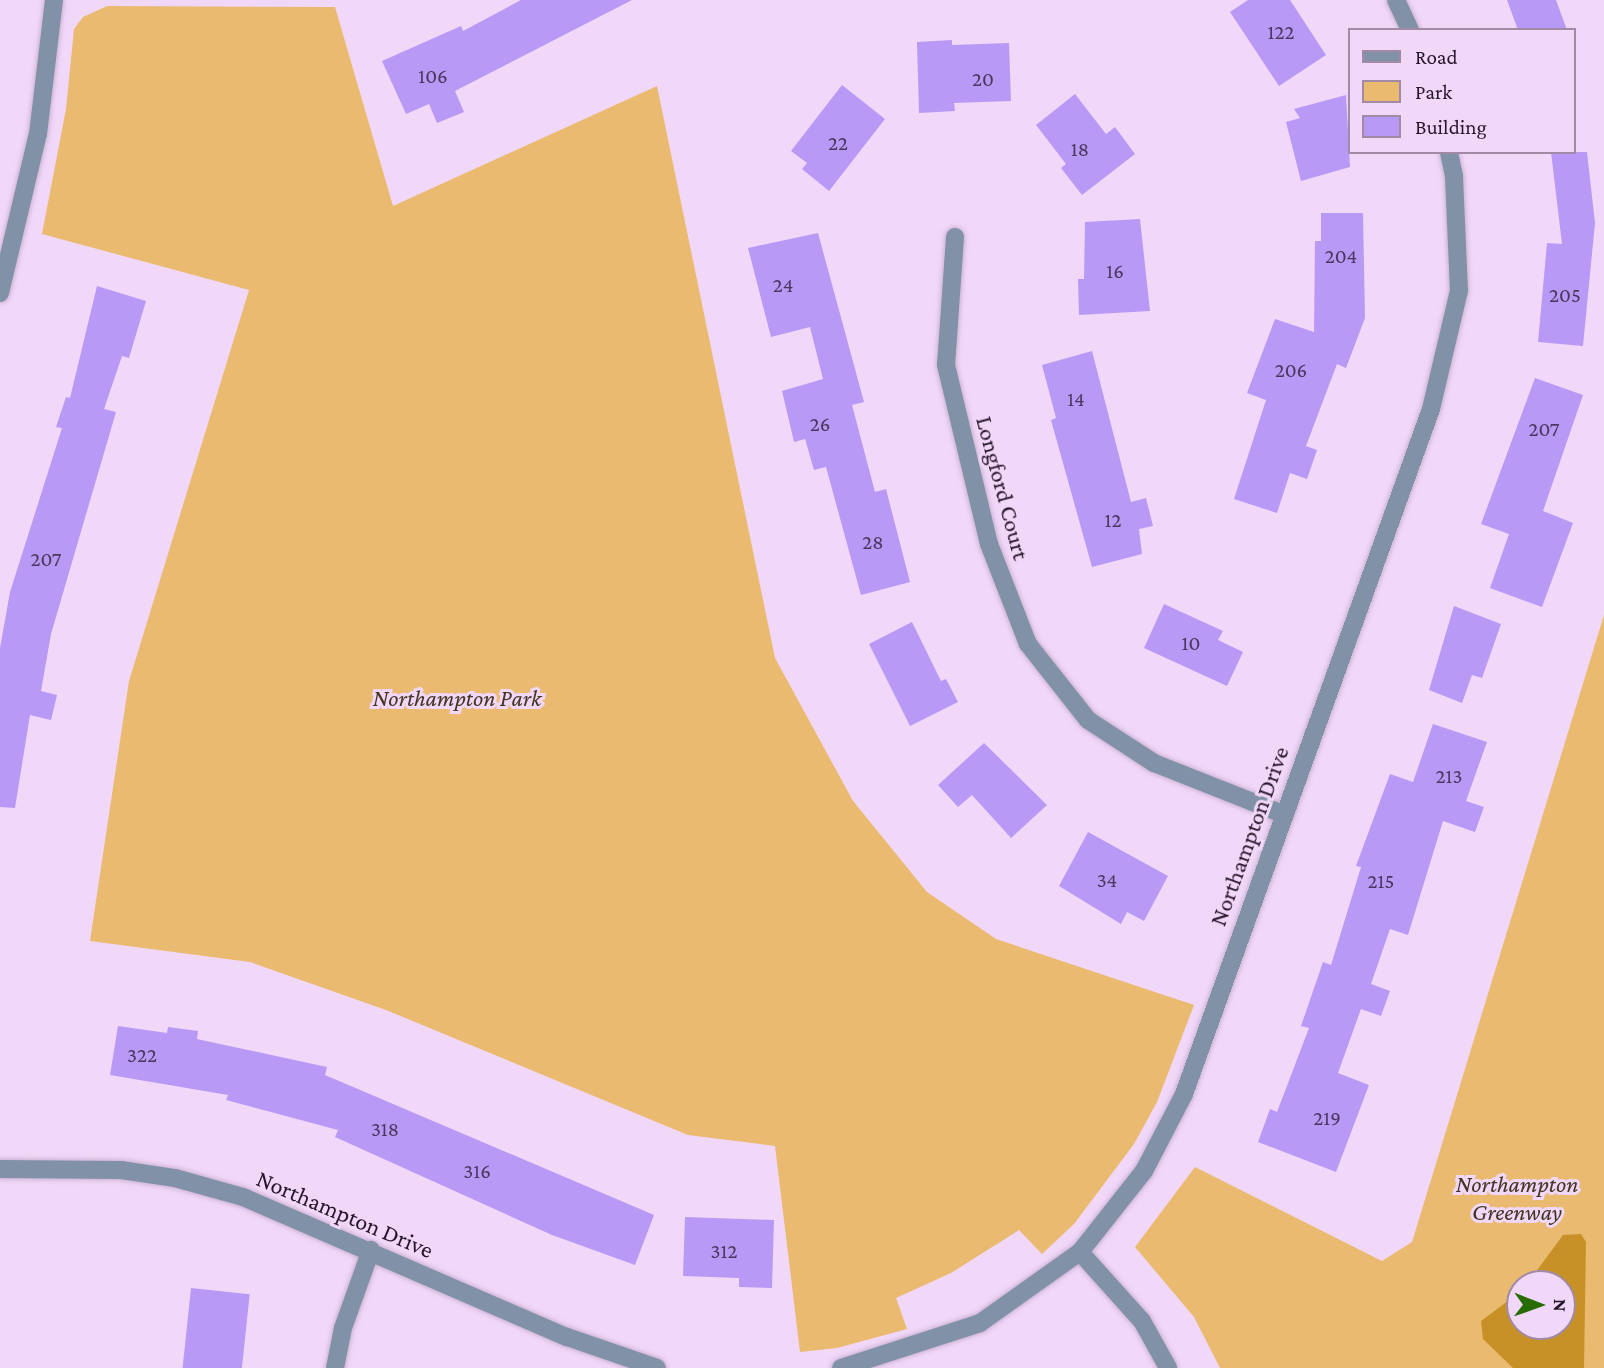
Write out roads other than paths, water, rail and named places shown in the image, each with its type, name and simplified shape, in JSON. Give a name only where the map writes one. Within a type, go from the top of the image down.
[{"type":"street","points":[[0,293],[38,134],[54,0]]},
{"type":"street","points":[[1396,0],[1409,28]]},
{"type":"street","name":"Northampton Drive","points":[[841,1368],[980,1323],[1080,1251],[1144,1171],[1184,1094],[1431,409],[1459,290],[1454,176],[1449,154]]},
{"type":"street","name":"Longford Court","points":[[955,237],[946,365],[989,544],[1028,644],[1088,720],[1154,763],[1283,814]]},
{"type":"street","name":"Northampton Drive","points":[[0,1169],[121,1170],[175,1178],[243,1197],[580,1342],[657,1368]]},
{"type":"street","points":[[335,1368],[343,1328],[371,1250]]},
{"type":"street","points":[[1080,1251],[1142,1321],[1168,1368]]},
{"type":"park label","name":"Northampton Park","points":[[457,698]]},
{"type":"park label","name":"Northampton Greenway","points":[[1517,1198]]}]
